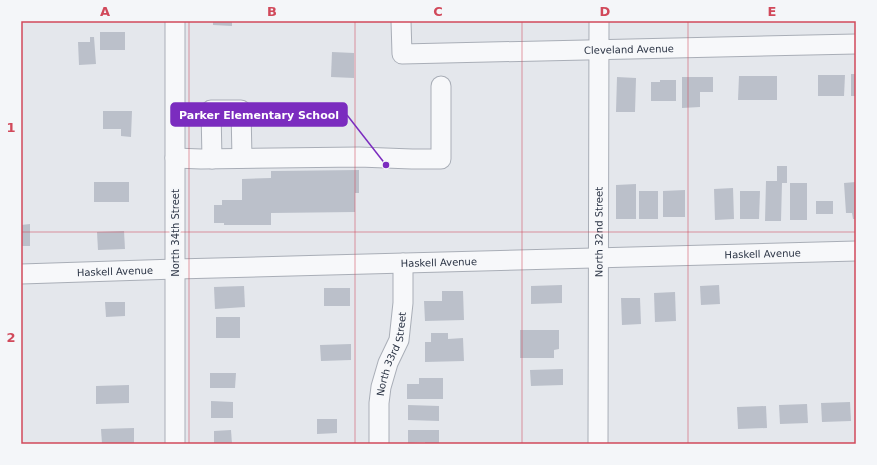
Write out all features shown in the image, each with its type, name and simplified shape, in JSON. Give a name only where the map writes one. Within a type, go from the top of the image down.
[{"type":"street","name":"North 34th Street","points":[[175,21],[175,444]]},
{"type":"street","name":"Cleveland Avenue","points":[[402,21],[402,54],[856,44]]},
{"type":"street","name":"North 32nd Street","points":[[598,444],[599,21]]},
{"type":"street","points":[[175,158],[212,159],[359,157],[441,159],[441,86]]},
{"type":"street","points":[[212,159],[211,110],[241,110],[242,158]]},
{"type":"street","name":"Haskell Avenue","points":[[21,274],[856,251]]},
{"type":"street","name":"North 33rd Street","points":[[379,444],[379,403],[381,387],[388,363],[399,340],[403,303],[403,263]]},
{"type":"building","points":[[213,21],[232,21],[232,26],[213,25]]},
{"type":"building","points":[[100,32],[125,32],[125,50],[100,50]]},
{"type":"building","points":[[90,37],[94,37],[96,64],[79,65],[78,42],[90,42]]},
{"type":"building","points":[[332,52],[354,53],[354,78],[331,77]]},
{"type":"building","points":[[851,74],[856,74],[856,96],[851,96]]},
{"type":"building","points":[[818,75],[845,75],[844,96],[818,96]]},
{"type":"building","points":[[739,76],[777,76],[777,100],[738,100]]},
{"type":"building","points":[[617,77],[636,78],[635,112],[616,112]]},
{"type":"building","points":[[682,77],[713,77],[713,92],[700,92],[700,107],[682,108]]},
{"type":"building","points":[[660,80],[676,80],[676,101],[651,101],[651,82],[660,82]]},
{"type":"building","points":[[103,111],[132,111],[131,137],[121,136],[121,129],[103,129]]},
{"type":"building","points":[[777,166],[787,166],[787,183],[782,183],[781,221],[765,221],[766,181],[777,181]]},
{"type":"building","points":[[359,170],[359,193],[355,193],[355,212],[271,213],[271,225],[224,225],[224,223],[214,223],[214,205],[222,205],[222,200],[242,200],[242,179],[271,178],[271,171]]},
{"type":"building","points":[[94,182],[129,182],[129,202],[94,202]]},
{"type":"building","points":[[856,182],[856,219],[853,219],[852,213],[846,213],[844,183]]},
{"type":"building","points":[[790,183],[807,183],[807,220],[790,220]]},
{"type":"building","points":[[636,184],[636,219],[616,219],[616,185]]},
{"type":"building","points":[[733,188],[734,219],[715,220],[714,189]]},
{"type":"building","points":[[685,190],[685,217],[663,217],[663,191]]},
{"type":"building","points":[[639,191],[658,191],[658,219],[639,219]]},
{"type":"building","points":[[740,191],[760,191],[759,219],[740,219]]},
{"type":"building","points":[[816,201],[833,201],[833,214],[816,214]]},
{"type":"building","points":[[30,224],[30,246],[21,246],[21,225]]},
{"type":"building","points":[[124,231],[125,249],[98,250],[97,232]]},
{"type":"building","points":[[562,285],[562,303],[531,304],[531,286]]},
{"type":"building","points":[[719,285],[720,304],[701,305],[700,286]]},
{"type":"building","points":[[244,286],[245,307],[215,309],[214,287]]},
{"type":"building","points":[[324,288],[350,288],[350,306],[324,306]]},
{"type":"building","points":[[442,291],[463,291],[464,320],[425,321],[424,301],[442,301]]},
{"type":"building","points":[[675,292],[676,321],[655,322],[654,293]]},
{"type":"building","points":[[621,298],[640,298],[641,324],[622,325]]},
{"type":"building","points":[[105,302],[125,302],[125,316],[106,317]]},
{"type":"building","points":[[216,317],[240,317],[240,338],[216,338]]},
{"type":"building","points":[[520,330],[559,330],[559,349],[554,350],[554,358],[520,358]]},
{"type":"building","points":[[431,333],[448,333],[448,339],[463,338],[464,361],[425,362],[425,342],[431,342]]},
{"type":"building","points":[[351,344],[351,360],[321,361],[320,345]]},
{"type":"building","points":[[563,369],[563,385],[531,386],[530,370]]},
{"type":"building","points":[[210,373],[236,373],[235,388],[210,388]]},
{"type":"building","points":[[419,378],[443,378],[443,399],[407,399],[407,384],[419,384]]},
{"type":"building","points":[[129,385],[129,403],[96,404],[96,386]]},
{"type":"building","points":[[211,401],[233,402],[233,418],[211,418]]},
{"type":"building","points":[[850,402],[851,421],[822,422],[821,403]]},
{"type":"building","points":[[807,404],[808,423],[780,424],[779,405]]},
{"type":"building","points":[[408,405],[439,406],[439,421],[408,420]]},
{"type":"building","points":[[766,406],[767,428],[738,429],[737,407]]},
{"type":"building","points":[[317,419],[337,419],[337,433],[317,434]]},
{"type":"building","points":[[134,428],[134,444],[102,444],[101,429]]},
{"type":"building","points":[[231,430],[232,444],[214,444],[214,431]]},
{"type":"building","points":[[408,430],[439,430],[439,444],[425,444],[425,442],[408,443]]},
{"type":"place","name":"Parker Elementary School","points":[[386,165]]}]
